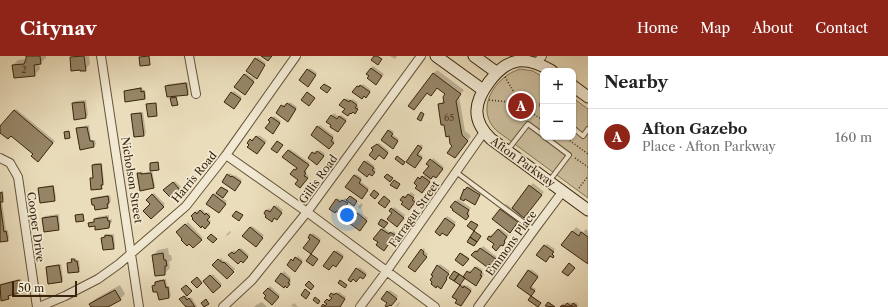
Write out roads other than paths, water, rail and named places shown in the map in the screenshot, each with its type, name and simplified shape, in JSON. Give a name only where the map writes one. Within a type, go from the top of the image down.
[{"type":"street","name":"Nicholson Street","points":[[101,56],[139,307]]},
{"type":"street","points":[[189,56],[196,94]]},
{"type":"street","name":"Harris Road","points":[[38,307],[66,296],[98,279],[132,253],[186,206],[226,155],[296,56]]},
{"type":"street","name":"Gillis Road","points":[[223,307],[252,280],[307,212],[421,56]]},
{"type":"street","points":[[436,56],[483,90]]},
{"type":"street","points":[[474,56],[496,72],[509,62],[518,59],[540,59],[549,68]]},
{"type":"street","name":"Afton Parkway","points":[[496,72],[479,98],[477,107],[479,125],[491,139],[588,210]]},
{"type":"street","points":[[576,88],[588,97]]},
{"type":"street","name":"Farragut Street","points":[[360,307],[484,132]]},
{"type":"street","points":[[226,155],[307,212],[435,307]]},
{"type":"street","name":"Cooper Drive","points":[[0,158],[10,163],[18,177],[38,307]]},
{"type":"street","name":"Emmons Place","points":[[478,307],[563,191]]},
{"type":"lane","points":[[507,151],[528,124],[540,133]]},
{"type":"lane","points":[[576,130],[583,136],[588,130]]},
{"type":"lane","points":[[549,140],[569,155],[549,181]]},
{"type":"lane","points":[[456,172],[534,230]]},
{"type":"place","name":"Afton Gazebo","points":[[521,106]]}]
